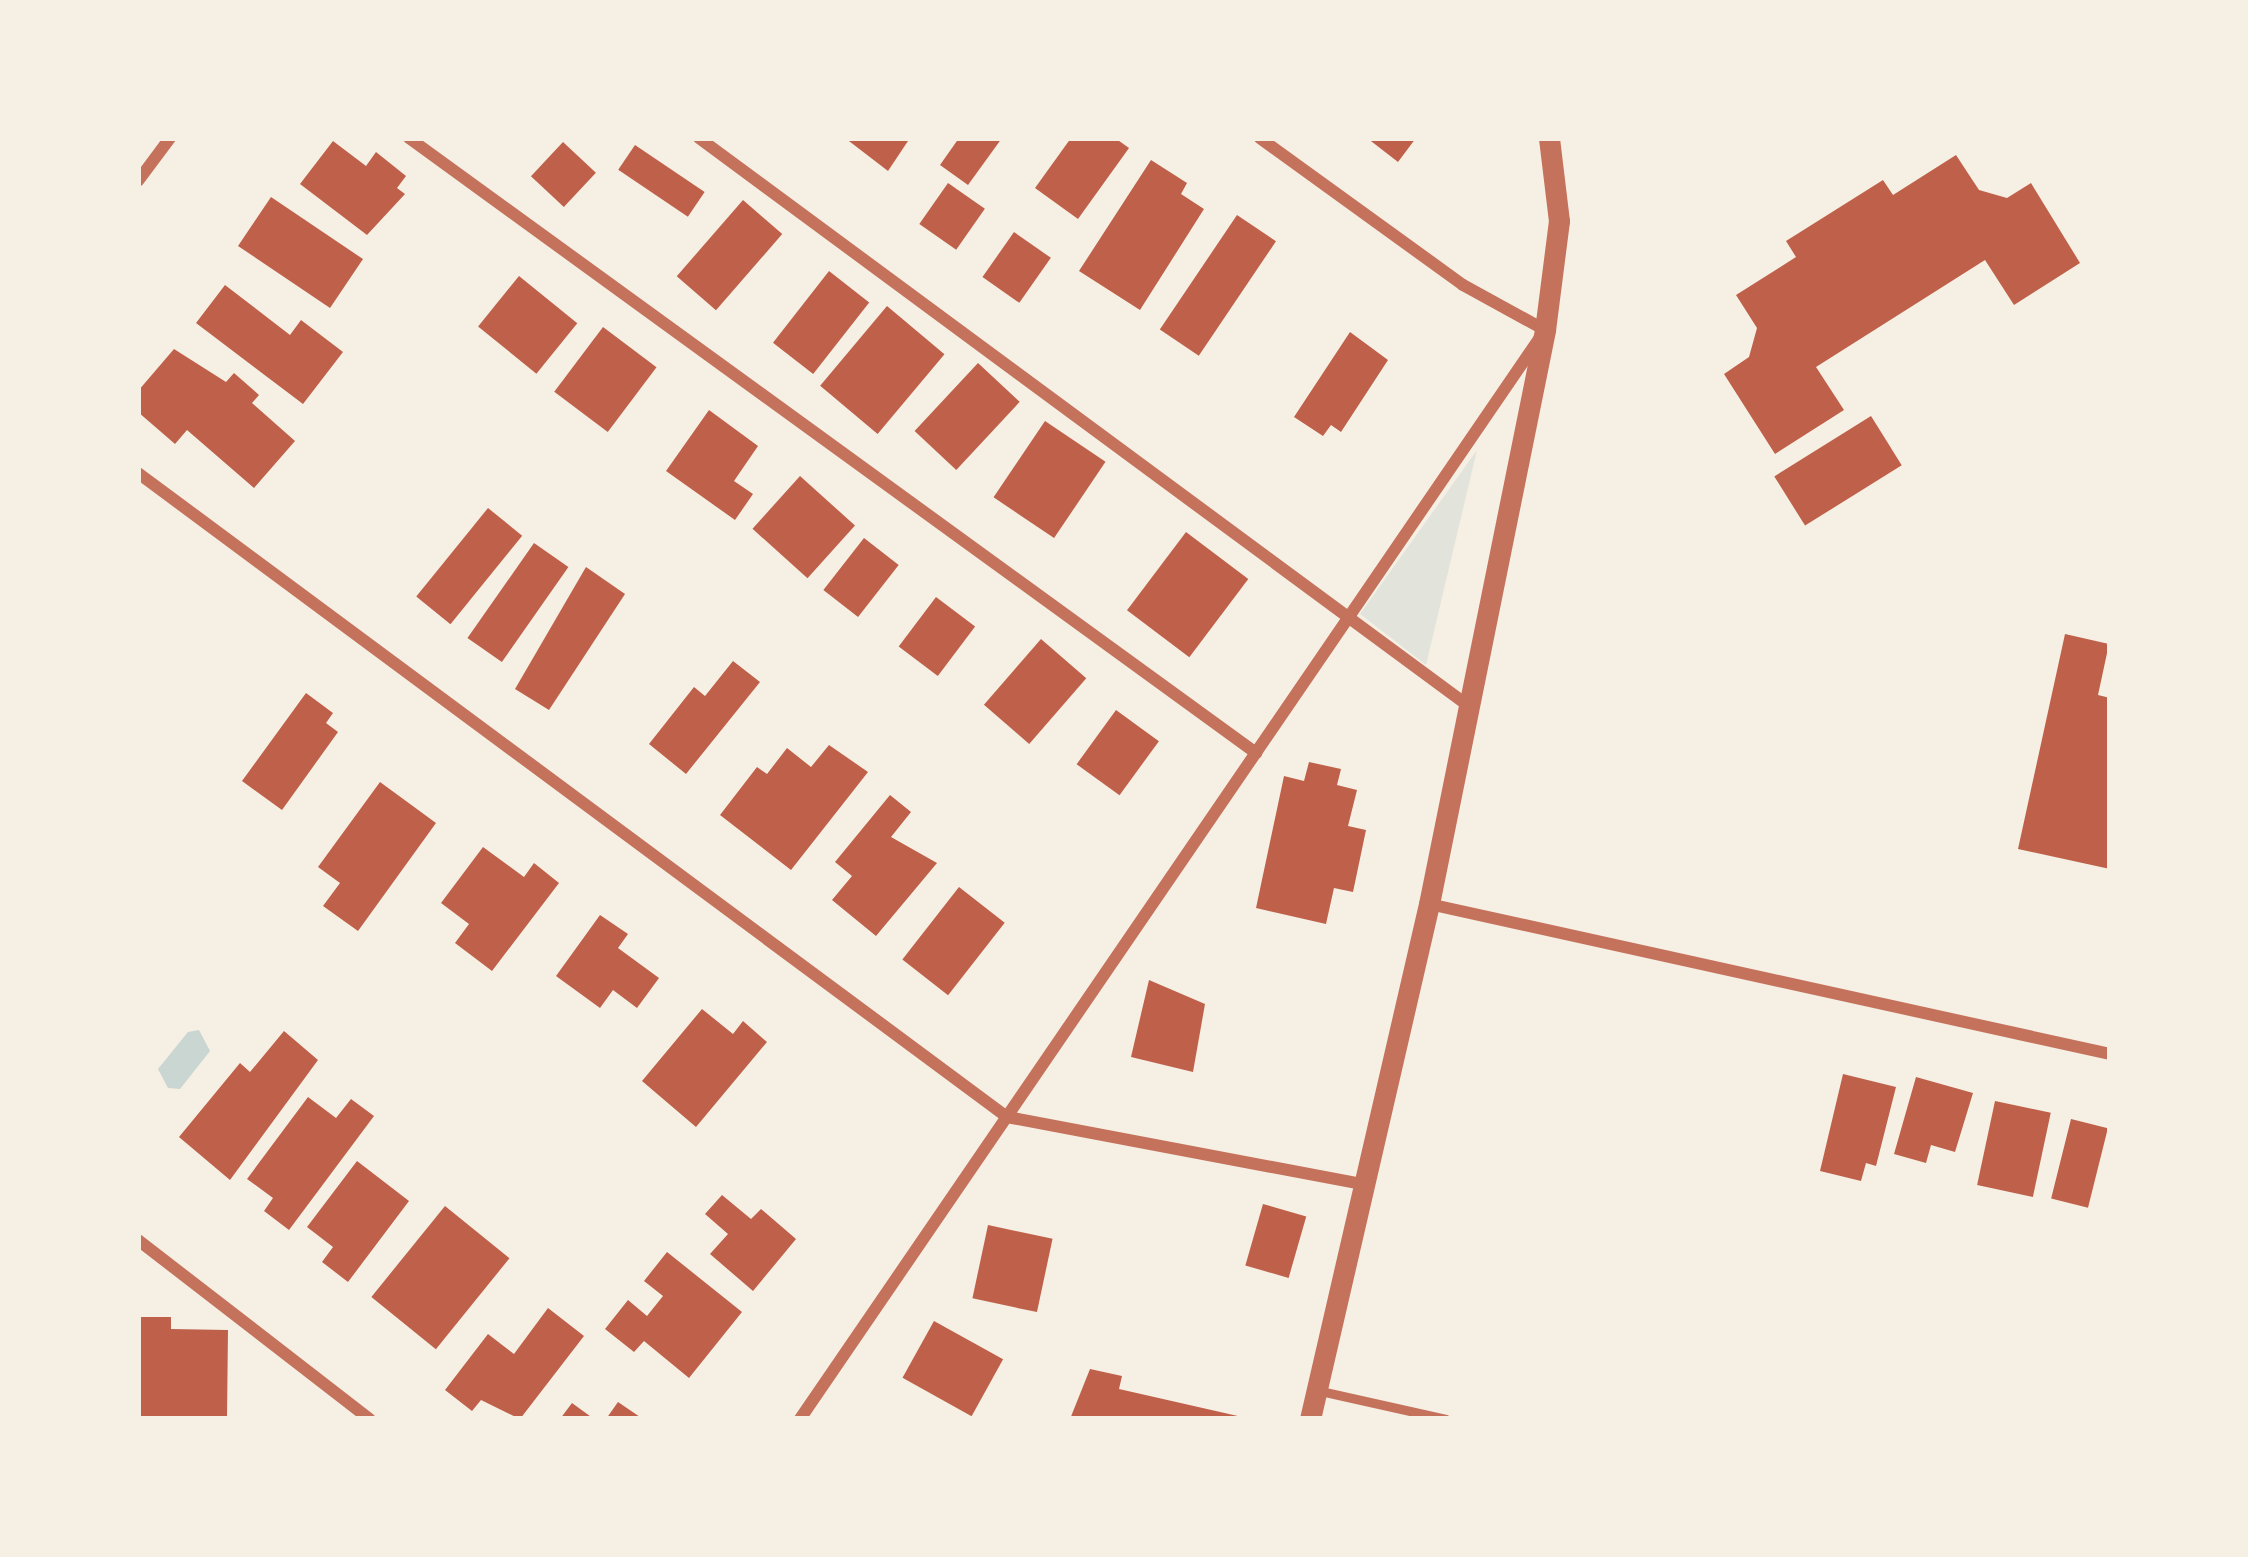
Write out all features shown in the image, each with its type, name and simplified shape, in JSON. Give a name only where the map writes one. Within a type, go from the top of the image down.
[{"type":"street","points":[[138,181],[170,138]]},
{"type":"street","points":[[409,138],[1256,753]]},
{"type":"street","points":[[699,138],[1466,704]]},
{"type":"street","points":[[1259,138],[1463,285],[1545,330]]},
{"type":"street","points":[[1310,1419],[1429,904],[1545,330],[1559,221],[1549,138]]},
{"type":"street","points":[[800,1419],[1545,330]]},
{"type":"street","points":[[138,473],[1006,1117],[1363,1184]]},
{"type":"street","points":[[1429,904],[2110,1054]]},
{"type":"street","points":[[138,1240],[370,1419]]},
{"type":"lane","points":[[1316,1390],[1446,1419]]},
{"type":"shaded area","points":[[1477,450],[1426,665],[1360,614]]},
{"type":"shaded area","points":[[199,1030],[210,1051],[180,1089],[168,1088],[158,1069],[188,1032]]},
{"type":"building","points":[[845,138],[910,138],[888,171]]},
{"type":"building","points":[[959,138],[1002,138],[968,185],[940,165]]},
{"type":"building","points":[[1071,138],[1115,138],[1129,148],[1078,219],[1035,188]]},
{"type":"building","points":[[1367,138],[1416,138],[1398,162]]},
{"type":"building","points":[[333,141],[366,166],[376,152],[406,176],[397,188],[405,194],[367,235],[300,184]]},
{"type":"building","points":[[563,142],[596,173],[564,207],[531,176]]},
{"type":"building","points":[[635,145],[705,192],[688,217],[618,170]]},
{"type":"building","points":[[1956,155],[1979,190],[2007,198],[2031,183],[2080,263],[2014,305],[1985,260],[1816,367],[1844,410],[1775,454],[1724,374],[1749,357],[1757,328],[1736,295],[1796,257],[1786,241],[1883,180],[1893,195]]},
{"type":"building","points":[[1151,160],[1187,183],[1181,194],[1204,209],[1140,310],[1079,271]]},
{"type":"building","points":[[948,183],[985,209],[956,250],[919,224]]},
{"type":"building","points":[[271,197],[363,259],[330,308],[238,246]]},
{"type":"building","points":[[743,200],[782,234],[716,310],[677,276]]},
{"type":"building","points":[[1237,215],[1276,241],[1199,356],[1160,329]]},
{"type":"building","points":[[1014,232],[1051,258],[1019,303],[982,277]]},
{"type":"building","points":[[829,271],[869,302],[813,374],[773,343]]},
{"type":"building","points":[[519,276],[577,323],[536,374],[478,327]]},
{"type":"building","points":[[225,285],[290,335],[301,320],[343,352],[303,404],[196,323]]},
{"type":"building","points":[[887,306],[944,354],[878,434],[820,386]]},
{"type":"building","points":[[603,327],[657,367],[608,432],[554,392]]},
{"type":"building","points":[[1350,332],[1388,360],[1341,432],[1331,425],[1323,436],[1294,417]]},
{"type":"building","points":[[174,349],[226,382],[234,373],[259,395],[252,403],[295,441],[254,488],[187,430],[175,444],[138,412],[138,391]]},
{"type":"building","points":[[978,363],[1020,402],[956,470],[915,431]]},
{"type":"building","points":[[709,410],[758,446],[734,481],[753,494],[735,520],[666,471]]},
{"type":"building","points":[[1871,416],[1902,465],[1805,526],[1774,476]]},
{"type":"building","points":[[1045,421],[1106,462],[1054,538],[994,497]]},
{"type":"building","points":[[800,476],[855,526],[807,578],[752,529]]},
{"type":"building","points":[[488,508],[522,536],[450,624],[416,597]]},
{"type":"building","points":[[1186,532],[1248,579],[1189,657],[1127,610]]},
{"type":"building","points":[[864,538],[899,565],[858,617],[823,590]]},
{"type":"building","points":[[534,543],[568,567],[502,662],[467,638]]},
{"type":"building","points":[[586,567],[625,594],[549,710],[515,689]]},
{"type":"building","points":[[936,597],[975,626],[938,676],[899,647]]},
{"type":"building","points":[[2065,634],[2109,644],[2098,695],[2110,698],[2110,869],[2018,849]]},
{"type":"building","points":[[1041,639],[1086,678],[1029,744],[984,705]]},
{"type":"building","points":[[733,661],[760,682],[686,774],[649,744],[694,687],[705,696]]},
{"type":"building","points":[[306,693],[333,713],[326,723],[338,732],[282,810],[242,781]]},
{"type":"building","points":[[1116,710],[1159,741],[1119,795],[1077,764]]},
{"type":"building","points":[[829,745],[868,772],[791,870],[720,815],[757,767],[767,774],[787,748],[811,767]]},
{"type":"building","points":[[1309,762],[1341,769],[1337,785],[1357,790],[1348,826],[1366,830],[1353,892],[1334,888],[1326,924],[1256,908],[1284,776],[1304,781]]},
{"type":"building","points":[[380,782],[436,823],[358,931],[323,906],[340,883],[318,867]]},
{"type":"building","points":[[890,795],[911,812],[891,837],[937,863],[876,936],[832,900],[852,876],[835,862]]},
{"type":"building","points":[[483,847],[524,877],[534,863],[559,883],[492,971],[455,943],[469,924],[441,903]]},
{"type":"building","points":[[959,887],[1005,923],[948,995],[902,959]]},
{"type":"building","points":[[600,915],[628,934],[618,948],[659,978],[637,1008],[613,990],[600,1008],[556,976]]},
{"type":"building","points":[[1149,980],[1205,1004],[1193,1072],[1131,1057]]},
{"type":"building","points":[[702,1009],[733,1034],[743,1021],[767,1042],[696,1127],[642,1081]]},
{"type":"building","points":[[284,1031],[318,1060],[230,1180],[179,1137],[240,1063],[250,1072]]},
{"type":"building","points":[[1843,1074],[1896,1087],[1876,1166],[1866,1163],[1861,1181],[1820,1171]]},
{"type":"building","points":[[1916,1077],[1973,1093],[1955,1152],[1931,1145],[1926,1163],[1894,1154]]},
{"type":"building","points":[[308,1097],[336,1118],[351,1099],[374,1116],[289,1230],[264,1211],[273,1198],[247,1179]]},
{"type":"building","points":[[1995,1101],[2051,1113],[2033,1197],[1977,1185]]},
{"type":"building","points":[[2071,1119],[2108,1128],[2088,1208],[2051,1199]]},
{"type":"building","points":[[357,1161],[409,1201],[348,1282],[322,1262],[333,1247],[307,1227]]},
{"type":"building","points":[[722,1195],[751,1219],[761,1209],[796,1239],[753,1291],[710,1254],[728,1234],[705,1214]]},
{"type":"building","points":[[1263,1204],[1306,1216],[1289,1278],[1245,1266]]},
{"type":"building","points":[[445,1206],[510,1258],[436,1349],[371,1297]]},
{"type":"building","points":[[988,1225],[1053,1239],[1037,1312],[972,1298]]},
{"type":"building","points":[[667,1252],[742,1312],[689,1378],[644,1341],[634,1352],[605,1329],[628,1300],[647,1316],[663,1296],[644,1281]]},
{"type":"building","points":[[548,1308],[584,1336],[520,1419],[481,1400],[472,1411],[445,1390],[488,1334],[514,1354]]},
{"type":"building","points":[[138,1317],[171,1317],[171,1329],[228,1330],[227,1417],[138,1419]]},
{"type":"building","points":[[934,1321],[1003,1359],[972,1416],[902,1378]]},
{"type":"building","points":[[1090,1369],[1122,1376],[1119,1389],[1251,1419],[1070,1419]]},
{"type":"building","points":[[618,1402],[643,1419],[606,1419]]},
{"type":"building","points":[[572,1403],[594,1419],[560,1419]]}]
